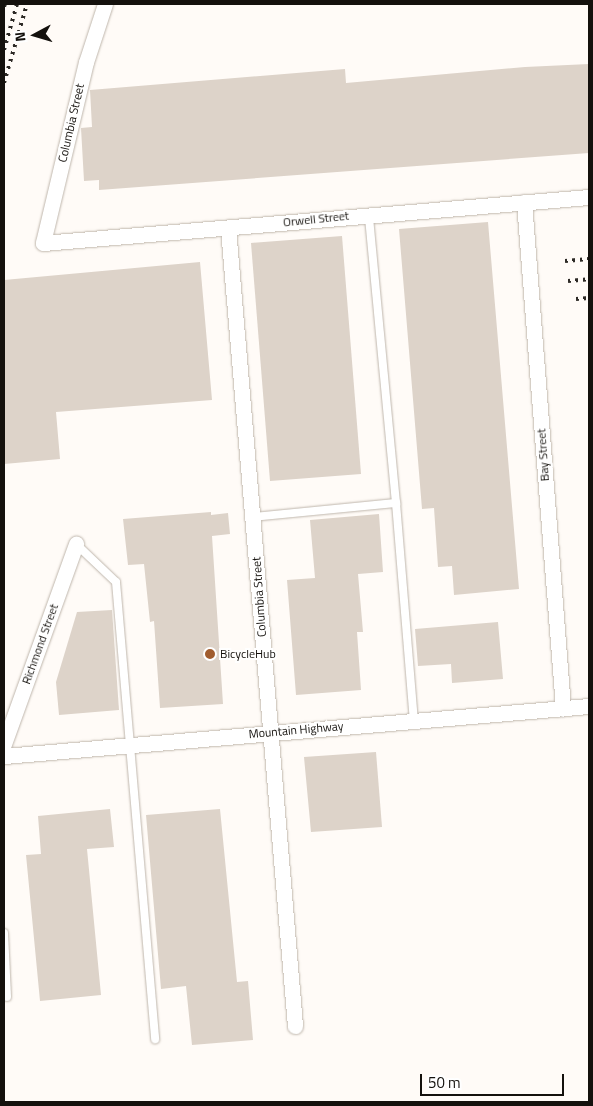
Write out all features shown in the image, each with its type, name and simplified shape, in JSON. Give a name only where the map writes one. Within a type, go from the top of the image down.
[{"type":"street","name":"Columbia Street","points":[[43,243],[86,62],[105,4]]},
{"type":"street","name":"Orwell Street","points":[[43,243],[589,196]]},
{"type":"street","name":"Bay Street","points":[[524,202],[563,708]]},
{"type":"street","name":"Columbia Street","points":[[228,228],[295,1026]]},
{"type":"street","name":"Richmond Street","points":[[4,744],[76,544]]},
{"type":"street","name":"Mountain Highway","points":[[4,756],[589,706]]},
{"type":"lane","points":[[368,214],[396,503],[414,721]]},
{"type":"lane","points":[[253,517],[396,503]]},
{"type":"lane","points":[[76,544],[116,582],[155,1040]]},
{"type":"lane","points":[[4,933],[7,997]]},
{"type":"building","points":[[589,64],[589,153],[99,190],[99,180],[84,181],[81,128],[92,127],[90,90],[345,69],[346,83],[525,67]]},
{"type":"building","points":[[488,222],[519,589],[454,595],[452,566],[438,567],[434,508],[422,509],[399,229]]},
{"type":"building","points":[[342,236],[361,474],[270,481],[251,243]]},
{"type":"building","points":[[200,262],[212,400],[56,412],[60,459],[4,464],[4,280]]},
{"type":"building","points":[[211,512],[211,515],[228,513],[230,534],[212,536],[223,704],[160,708],[154,621],[150,622],[144,564],[128,565],[123,519]]},
{"type":"building","points":[[379,514],[383,572],[358,574],[363,632],[357,632],[361,690],[296,695],[287,580],[315,578],[310,520]]},
{"type":"building","points":[[112,610],[119,710],[59,715],[56,682],[77,612]]},
{"type":"building","points":[[498,622],[503,679],[452,683],[451,664],[418,666],[415,629]]},
{"type":"building","points":[[376,752],[382,827],[311,832],[304,757]]},
{"type":"building","points":[[110,809],[114,847],[87,849],[101,995],[40,1001],[26,855],[41,854],[38,816]]},
{"type":"building","points":[[220,809],[237,982],[248,981],[253,1040],[192,1045],[186,986],[161,989],[146,815]]},
{"type":"railway","points":[[4,50],[17,4]]},
{"type":"railway","points":[[4,83],[27,4]]},
{"type":"railway","points":[[565,261],[589,259]]},
{"type":"railway","points":[[568,281],[589,279]]},
{"type":"railway","points":[[576,299],[589,298]]},
{"type":"place","name":"BicycleHub","points":[[210,654]]}]
